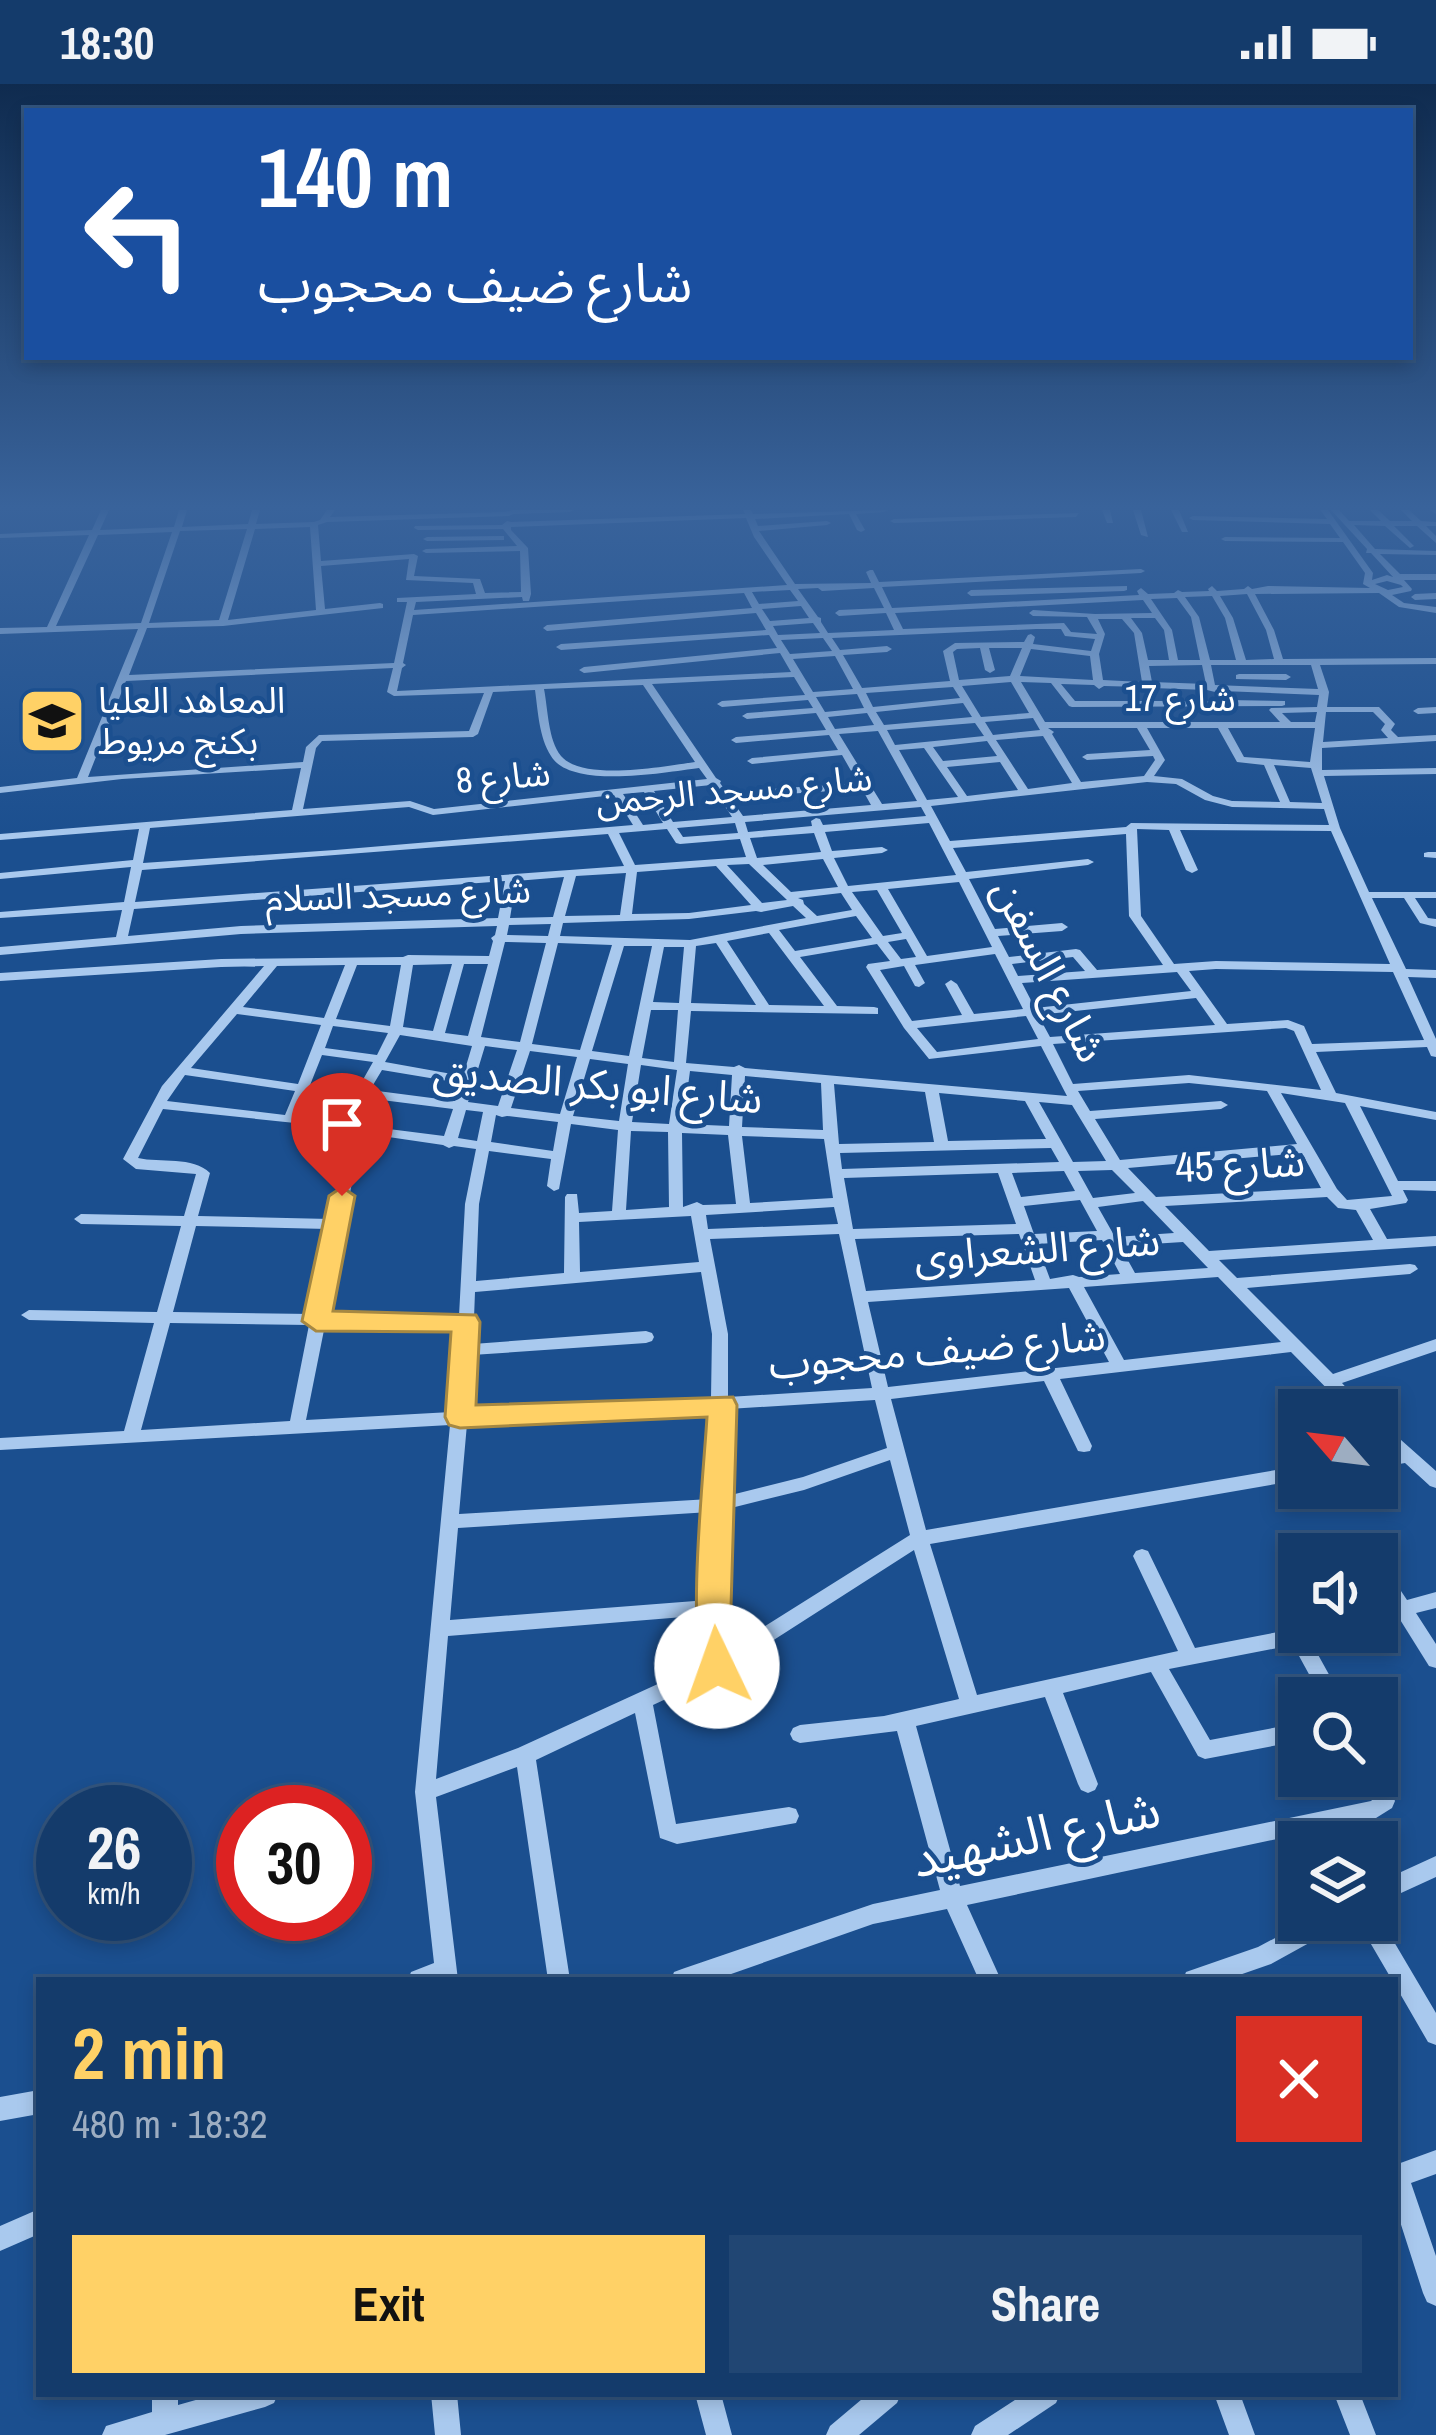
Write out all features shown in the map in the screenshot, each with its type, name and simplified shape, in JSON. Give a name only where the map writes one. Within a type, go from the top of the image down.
[{"type":"street","points":[[50,629],[54,620]]},
{"type":"street","points":[[82,779],[145,620]]},
{"type":"street","points":[[0,631],[256,620]]},
{"type":"street","points":[[410,620],[392,692],[401,694],[798,674]]},
{"type":"street","points":[[594,620],[603,646]]},
{"type":"street","points":[[547,628],[638,620]]},
{"type":"street","points":[[764,620],[878,807]]},
{"type":"street","points":[[561,647],[771,631],[821,620]]},
{"type":"street","points":[[844,620],[854,635]]},
{"type":"street","points":[[894,620],[900,632]]},
{"type":"street","points":[[933,620],[938,631]]},
{"type":"street","points":[[980,620],[983,629]]},
{"type":"street","points":[[1010,620],[1012,627]]},
{"type":"street","points":[[771,631],[854,635],[1012,627],[1019,620]]},
{"type":"street","points":[[1014,679],[1028,646],[1030,620]]},
{"type":"street","points":[[1052,620],[1068,634],[1100,637]]},
{"type":"street","points":[[1092,620],[1100,637],[1094,654],[1099,686]]},
{"type":"street","points":[[1133,620],[1142,663],[1143,704]]},
{"type":"street","points":[[1161,620],[1168,630],[1174,663]]},
{"type":"street","points":[[1196,620],[1205,663],[1225,703]]},
{"type":"street","points":[[1228,620],[1242,663]]},
{"type":"street","points":[[1265,620],[1289,697]]},
{"type":"street","name":"شارع السفن","points":[[814,621],[859,689],[933,820],[1073,1094],[1116,1165],[1336,1389]]},
{"type":"street","points":[[984,645],[990,670]]},
{"type":"street","points":[[1025,793],[956,683],[949,649],[1028,646],[1094,654]]},
{"type":"street","points":[[584,670],[887,649]]},
{"type":"street","points":[[1142,663],[1436,661]]},
{"type":"street","points":[[1308,1048],[1435,1047],[1335,828],[1316,769],[1324,692],[1315,663]]},
{"type":"street","points":[[125,678],[400,665]]},
{"type":"street","points":[[1239,677],[1286,677]]},
{"type":"street","points":[[1014,679],[1078,785]]},
{"type":"street","points":[[722,704],[1014,679],[1289,697]]},
{"type":"street","points":[[1055,682],[1072,704],[1225,703],[1324,692]]},
{"type":"street","points":[[646,684],[738,817],[753,861],[815,921]]},
{"type":"street","points":[[539,688],[556,755],[565,764],[626,772],[704,764]]},
{"type":"street","points":[[297,812],[313,744],[326,736],[473,734],[489,691]]},
{"type":"street","points":[[747,716],[966,700]]},
{"type":"street","points":[[1288,725],[1274,710],[1377,710],[1390,724],[1386,730],[1396,742]]},
{"type":"street","points":[[1418,711],[1436,710]]},
{"type":"street","points":[[736,740],[978,720],[1042,724]]},
{"type":"street","points":[[892,748],[990,739],[1042,724]]},
{"type":"street","name":"شارع 17","points":[[1042,724],[1318,725]]},
{"type":"street","points":[[1141,725],[1159,764],[1147,778]]},
{"type":"street","points":[[1221,725],[1241,760],[1316,769],[1436,771]]},
{"type":"street","points":[[1316,745],[1436,738]]},
{"type":"street","points":[[927,745],[964,799]]},
{"type":"street","points":[[752,760],[845,752]]},
{"type":"street","points":[[1087,757],[1156,753]]},
{"type":"street","points":[[1102,756],[1117,781]]},
{"type":"street","points":[[941,764],[1002,759]]},
{"type":"street","points":[[1268,763],[1286,804]]},
{"type":"street","points":[[0,790],[82,779],[308,765]]},
{"type":"street","name":"شارع مسجد الرحمن","points":[[0,875],[451,846],[669,823],[924,804],[1147,778],[1178,781],[1224,802],[1328,806]]},
{"type":"street","name":"شارع 8","points":[[0,837],[413,803],[433,812],[716,781]]},
{"type":"street","points":[[771,792],[866,786]]},
{"type":"street","points":[[648,790],[680,841],[933,820]]},
{"type":"street","points":[[618,794],[639,826]]},
{"type":"street","points":[[544,803],[547,835]]},
{"type":"street","points":[[814,811],[826,856],[843,889],[879,939],[919,982]]},
{"type":"street","points":[[1225,1030],[1135,916],[1130,830],[1134,825],[1335,828]]},
{"type":"street","points":[[1172,825],[1192,870]]},
{"type":"street","points":[[122,939],[145,826]]},
{"type":"street","points":[[611,829],[632,870],[626,917]]},
{"type":"street","points":[[946,845],[1130,830]]},
{"type":"street","points":[[0,915],[571,872],[826,856],[880,858],[884,885],[923,959]]},
{"type":"street","name":"شارع مسجد السلام","points":[[0,951],[122,939],[761,909],[843,889],[1088,862]]},
{"type":"street","points":[[720,864],[761,909]]},
{"type":"street","points":[[446,1975],[425,1792],[460,1417],[473,1187],[482,1148],[525,1046],[571,872]]},
{"type":"street","points":[[449,1144],[497,938],[506,920],[511,877]]},
{"type":"street","points":[[1366,895],[1436,895]]},
{"type":"street","points":[[1407,895],[1424,921],[1436,923]]},
{"type":"street","points":[[497,938],[690,944],[858,912]]},
{"type":"street","points":[[990,933],[1062,927]]},
{"type":"street","points":[[773,930],[833,1010]]},
{"type":"street","points":[[793,955],[909,935]]},
{"type":"street","points":[[720,939],[765,1009]]},
{"type":"street","points":[[554,1186],[565,1120],[619,942]]},
{"type":"street","points":[[619,1214],[622,1126],[632,1058],[659,944]]},
{"type":"street","points":[[676,1209],[675,1131],[690,944]]},
{"type":"street","points":[[1092,972],[1076,952],[923,959],[872,967],[908,1025],[934,1056],[1048,1041],[1294,1025],[1330,1095]]},
{"type":"street","points":[[379,1062],[396,1031],[408,959]]},
{"type":"street","points":[[438,1036],[459,959]]},
{"type":"street","points":[[0,977],[274,962],[495,960]]},
{"type":"street","points":[[158,1104],[288,1121],[331,1025],[353,961]]},
{"type":"street","points":[[131,1435],[202,1170],[130,1162],[158,1104],[274,962]]},
{"type":"street","points":[[1014,980],[1175,966],[1436,974]]},
{"type":"street","points":[[951,984],[970,1018]]},
{"type":"street","points":[[908,1025],[1200,994]]},
{"type":"street","points":[[645,1006],[874,1011]]},
{"type":"street","points":[[235,1010],[476,1043],[932,1092],[1030,1097],[1190,1079],[1330,1095],[1436,1115]]},
{"type":"street","points":[[319,1052],[465,1080]]},
{"type":"street","name":"شارع ابو بكر الصديق","points":[[379,1062],[359,1099],[829,1142],[1055,1143]]},
{"type":"street","points":[[739,1070],[735,1134],[743,1205]]},
{"type":"street","points":[[182,1071],[299,1088]]},
{"type":"street","points":[[827,1079],[829,1142],[881,1394],[918,1539],[970,1705]]},
{"type":"street","points":[[1271,1087],[1343,1205],[1400,1202],[1350,1099]]},
{"type":"street","points":[[932,1092],[942,1145]]},
{"type":"street","points":[[1030,1097],[1130,1276]]},
{"type":"street","points":[[1086,1116],[1221,1106]]},
{"type":"street","points":[[373,1131],[559,1156]]},
{"type":"street","points":[[836,1174],[1116,1165],[1307,1148]]},
{"type":"street","points":[[297,1426],[348,1167]]},
{"type":"street","points":[[1004,1169],[1043,1281]]},
{"type":"street","points":[[1392,1184],[1436,1186]]},
{"type":"street","name":"شارع 45","points":[[1015,1202],[1331,1192]]},
{"type":"street","points":[[572,1197],[572,1278]]},
{"type":"street","points":[[572,1218],[841,1202]]},
{"type":"street","points":[[1360,1204],[1382,1243]]},
{"type":"street","points":[[697,1207],[720,1334],[717,1666]]},
{"type":"street","points":[[81,1219],[336,1224]]},
{"type":"street","points":[[702,1234],[1184,1237]]},
{"type":"street","points":[[1204,1256],[1436,1240]]},
{"type":"street","points":[[467,1287],[708,1266]]},
{"type":"street","name":"شارع الشعراوى","points":[[859,1297],[1130,1276],[1227,1278],[1410,1268]]},
{"type":"street","points":[[1073,1280],[1120,1368]]},
{"type":"street","points":[[28,1316],[466,1322]]},
{"type":"street","points":[[465,1350],[646,1337]]},
{"type":"street","points":[[1328,1382],[1436,1345]]},
{"type":"street","name":"شارع ضيف محجوب","points":[[0,1444],[881,1394],[1295,1346]]},
{"type":"street","points":[[1050,1376],[1084,1446]]},
{"type":"street","points":[[1398,1448],[1436,1481]]},
{"type":"street","points":[[451,1521],[717,1505],[804,1483],[895,1452]]},
{"type":"street","points":[[1398,1458],[1407,1456]]},
{"type":"street","points":[[425,1792],[525,1755],[717,1666],[918,1539],[1278,1477]]},
{"type":"street","points":[[1142,1556],[1190,1656]]},
{"type":"street","points":[[1398,1599],[1436,1660]]},
{"type":"street","points":[[1398,1610],[1436,1600]]},
{"type":"street","points":[[440,1629],[714,1607]]},
{"type":"street","points":[[800,1734],[904,1720],[1156,1663],[1278,1642]]},
{"type":"street","points":[[1156,1663],[1205,1750],[1278,1736]]},
{"type":"street","points":[[1051,1687],[1088,1784]]},
{"type":"street","points":[[643,1703],[667,1831],[677,1834],[789,1816]]},
{"type":"street","points":[[904,1720],[952,1895],[989,1977]]},
{"type":"street","points":[[525,1755],[560,1977]]},
{"type":"street","name":"شارع الشهيد","points":[[690,1977],[801,1936],[952,1895],[1376,1809],[1383,1797]]},
{"type":"street","points":[[1398,1884],[1436,1866]]},
{"type":"street","points":[[1202,1977],[1291,1941]]},
{"type":"street","points":[[1381,1941],[1436,2035]]},
{"type":"street","points":[[0,2109],[36,2103]]},
{"type":"street","points":[[1398,2176],[1436,2162]]},
{"type":"street","points":[[1398,2183],[1436,2293]]},
{"type":"street","points":[[0,2239],[36,2222]]},
{"type":"street","points":[[141,2430],[163,2397]]},
{"type":"street","points":[[141,2430],[255,2397]]},
{"type":"street","points":[[444,2397],[448,2435]]},
{"type":"street","points":[[709,2397],[719,2435]]},
{"type":"street","points":[[839,2435],[884,2397]]},
{"type":"street","points":[[983,2435],[1042,2397]]},
{"type":"street","points":[[1228,2397],[1242,2435]]},
{"type":"street","points":[[1348,2397],[1363,2435]]},
{"type":"place","name":"المعاهد العليا بكنج مريوط","points":[[52,721]]},
{"type":"route","points":[[342,1196],[316,1321],[466,1322],[460,1417],[722,1405],[714,1607],[717,1666]]}]
